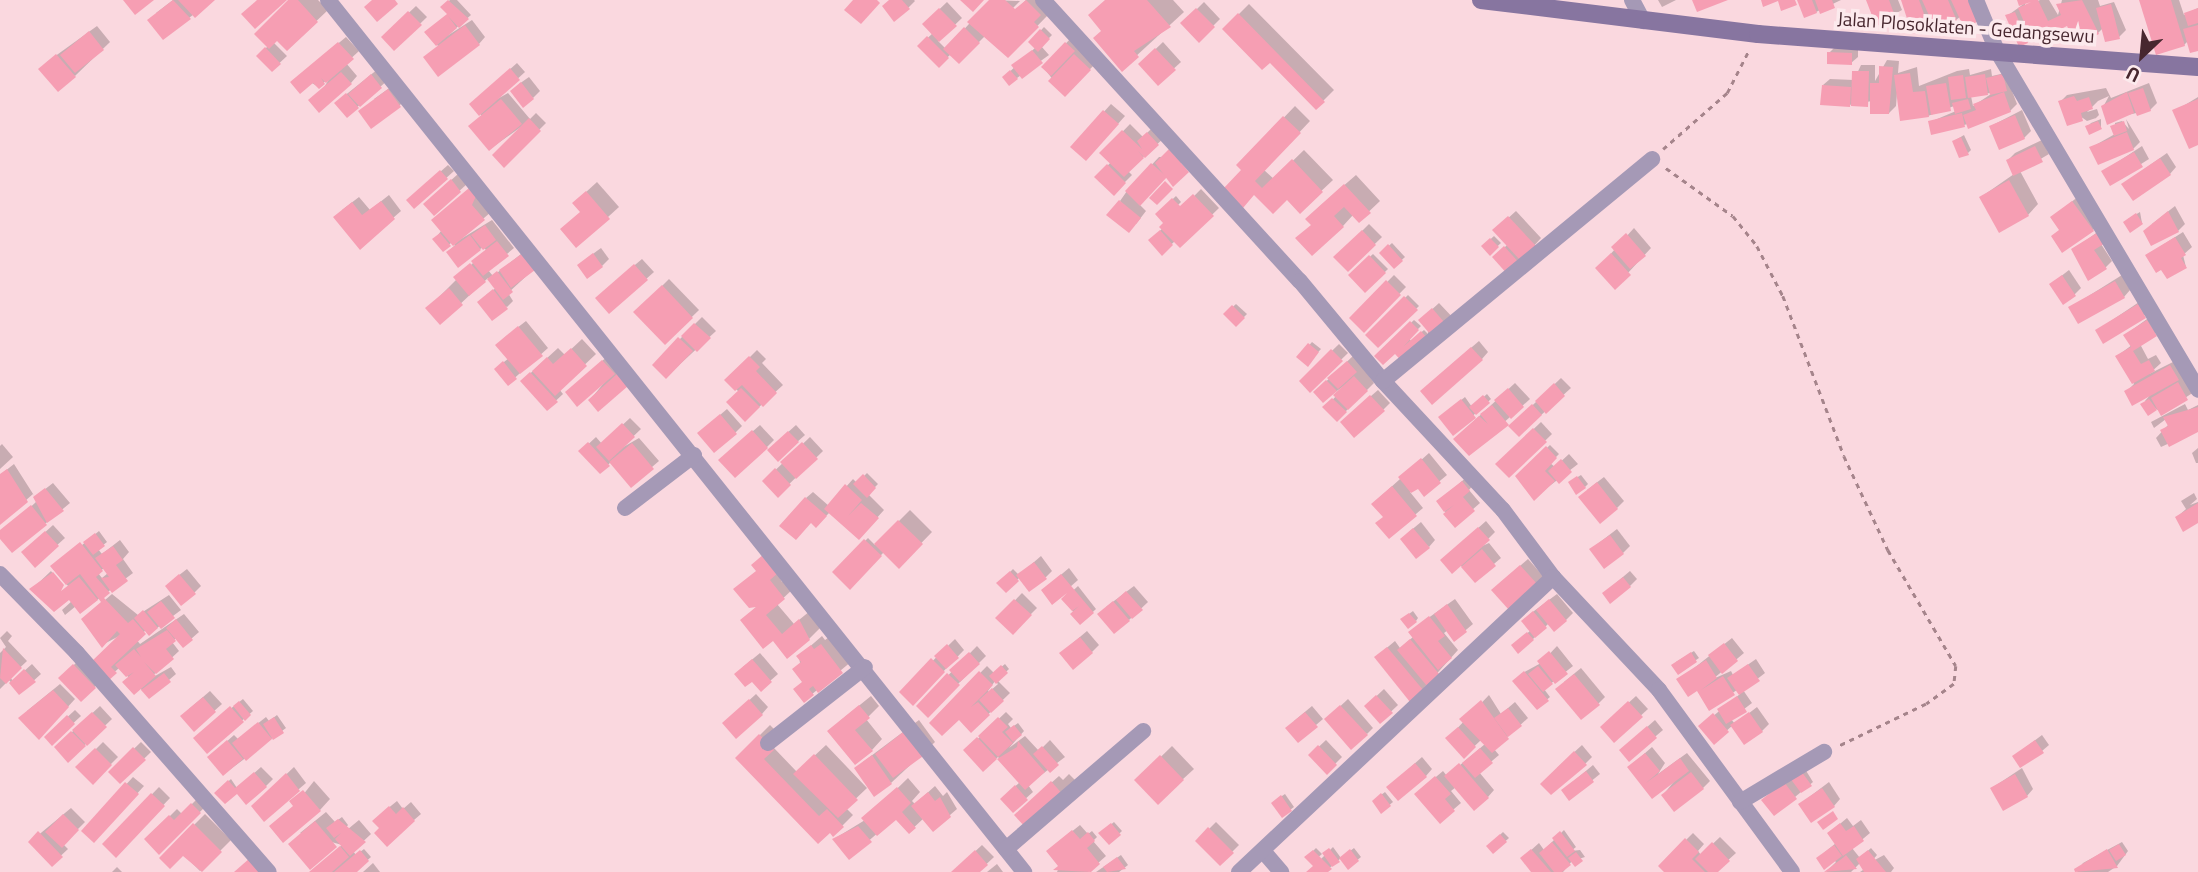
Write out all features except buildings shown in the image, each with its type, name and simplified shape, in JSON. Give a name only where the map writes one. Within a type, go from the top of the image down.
[{"type":"main road","name":"Jalan Plosoklaten - Gedangsewu","points":[[1481,0],[1758,34],[2198,67]]},
{"type":"street","points":[[328,0],[865,667],[1024,872]]},
{"type":"street","points":[[1043,0],[1300,281],[1383,381],[1503,510],[1553,577],[1659,690],[1792,872]]},
{"type":"street","points":[[1632,0],[1643,21]]},
{"type":"street","points":[[1976,0],[1997,51],[2198,390]]},
{"type":"street","points":[[1383,381],[1652,159]]},
{"type":"street","points":[[625,508],[694,455]]},
{"type":"street","points":[[0,574],[269,872]]},
{"type":"street","points":[[1239,872],[1553,577]]},
{"type":"street","points":[[768,743],[865,667]]},
{"type":"street","points":[[1006,849],[1143,731]]},
{"type":"street","points":[[1740,802],[1824,752]]},
{"type":"street","points":[[1263,851],[1281,872]]},
{"type":"path","points":[[1758,34],[1727,93],[1652,159],[1733,216],[1756,246],[1783,296],[1844,456],[1883,538],[1956,666],[1954,684],[1926,704],[1824,752]]}]
